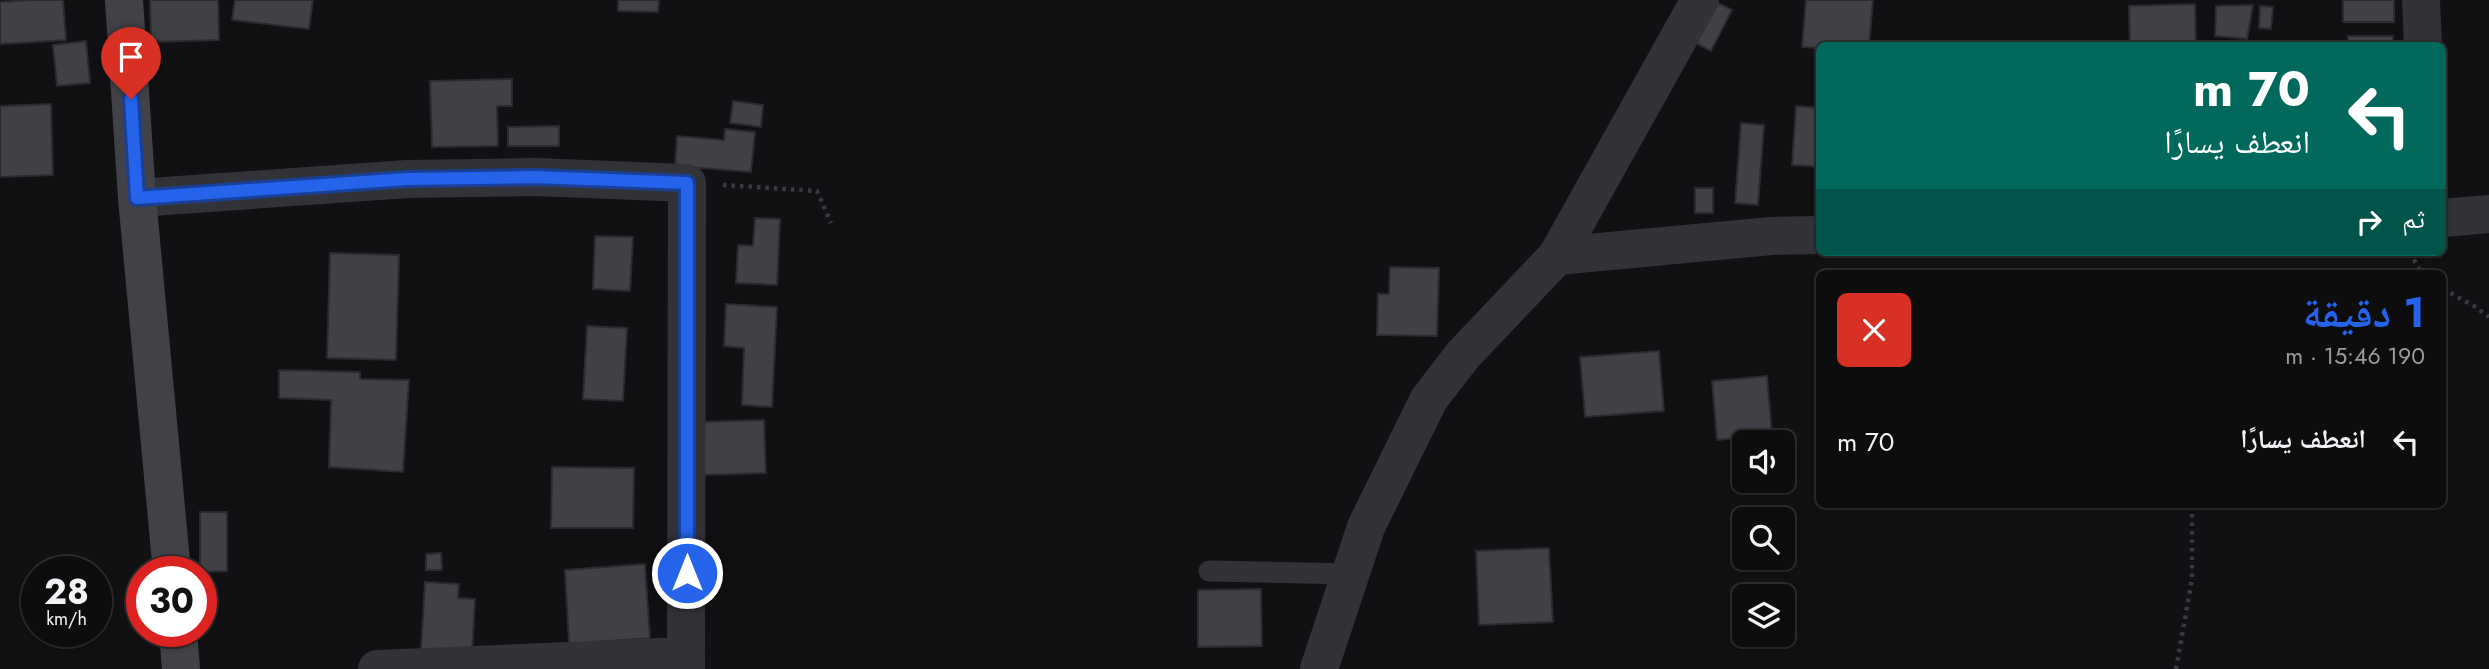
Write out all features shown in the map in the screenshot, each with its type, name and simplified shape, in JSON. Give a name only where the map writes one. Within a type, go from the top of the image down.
[{"type":"street","points":[[124,0],[137,198],[171,556]]},
{"type":"street","points":[[1320,669],[1366,527],[1429,399],[1463,355],[1557,256],[1700,0]]},
{"type":"street","points":[[2421,0],[2423,42]]},
{"type":"street","points":[[137,198],[407,179],[535,177],[687,183],[686,663],[377,669]]},
{"type":"street","points":[[2446,218],[2489,214]]},
{"type":"street","points":[[1557,256],[1771,236],[1816,235]]},
{"type":"street","points":[[179,647],[181,669]]},
{"type":"lane","points":[[1209,572],[1351,574]]},
{"type":"path","points":[[687,183],[817,191],[831,223]]},
{"type":"path","points":[[2446,291],[2489,317]]},
{"type":"path","points":[[2176,669],[2192,579],[2192,508]]},
{"type":"building","points":[[63,0],[66,40],[0,44],[0,2]]},
{"type":"building","points":[[150,0],[218,0],[219,40],[151,42]]},
{"type":"building","points":[[235,0],[313,0],[309,29],[232,20]]},
{"type":"building","points":[[618,0],[659,0],[658,12],[618,11]]},
{"type":"building","points":[[1712,0],[1732,10],[1711,51],[1687,39]]},
{"type":"building","points":[[1806,0],[1873,0],[1869,42],[1816,42],[1816,48],[1802,47]]},
{"type":"building","points":[[2343,0],[2394,0],[2394,22],[2343,22]]},
{"type":"building","points":[[2195,4],[2196,42],[2130,42],[2129,6]]},
{"type":"building","points":[[2253,5],[2247,39],[2215,36],[2216,6]]},
{"type":"building","points":[[2260,6],[2273,7],[2271,29],[2259,28]]},
{"type":"building","points":[[2348,36],[2393,36],[2393,42],[2348,42]]},
{"type":"building","points":[[86,41],[90,83],[57,86],[53,45]]},
{"type":"building","points":[[512,79],[512,106],[497,106],[498,146],[432,147],[430,81]]},
{"type":"building","points":[[733,101],[763,105],[761,127],[730,123]]},
{"type":"building","points":[[51,104],[53,175],[0,177],[0,106]]},
{"type":"building","points":[[1796,106],[1816,108],[1816,167],[1792,165]]},
{"type":"building","points":[[1741,123],[1764,125],[1758,205],[1735,203]]},
{"type":"building","points":[[559,126],[559,146],[508,146],[508,127]]},
{"type":"building","points":[[725,129],[755,132],[751,172],[675,166],[677,136],[724,140]]},
{"type":"building","points":[[1695,188],[1713,188],[1713,213],[1695,213]]},
{"type":"building","points":[[755,218],[780,219],[777,285],[736,283],[738,245],[753,246]]},
{"type":"building","points":[[595,236],[633,237],[630,291],[593,289]]},
{"type":"building","points":[[330,253],[399,255],[396,360],[327,358]]},
{"type":"building","points":[[1390,267],[1439,268],[1437,336],[1377,335],[1378,294],[1389,294]]},
{"type":"building","points":[[726,304],[777,307],[772,407],[742,405],[744,348],[724,346]]},
{"type":"building","points":[[587,326],[627,328],[623,401],[583,399]]},
{"type":"building","points":[[1659,351],[1664,411],[1585,417],[1580,357]]},
{"type":"building","points":[[279,370],[360,372],[360,379],[409,380],[403,472],[329,467],[331,400],[279,398]]},
{"type":"building","points":[[1767,376],[1772,430],[1732,430],[1732,439],[1717,440],[1712,381]]},
{"type":"building","points":[[764,420],[766,473],[703,475],[701,422]]},
{"type":"building","points":[[552,467],[634,468],[633,528],[551,528]]},
{"type":"building","points":[[200,512],[227,512],[227,571],[217,571],[217,556],[200,556]]},
{"type":"building","points":[[1549,548],[1553,622],[1479,625],[1476,551]]},
{"type":"building","points":[[441,553],[442,570],[426,570],[426,554]]},
{"type":"building","points":[[645,564],[650,638],[569,644],[565,570]]},
{"type":"building","points":[[425,582],[459,584],[458,598],[475,599],[472,653],[421,650]]},
{"type":"building","points":[[1261,589],[1262,646],[1198,647],[1198,590]]},
{"type":"route","points":[[131,99],[137,198],[407,179],[535,177],[687,183],[687,573]]}]
